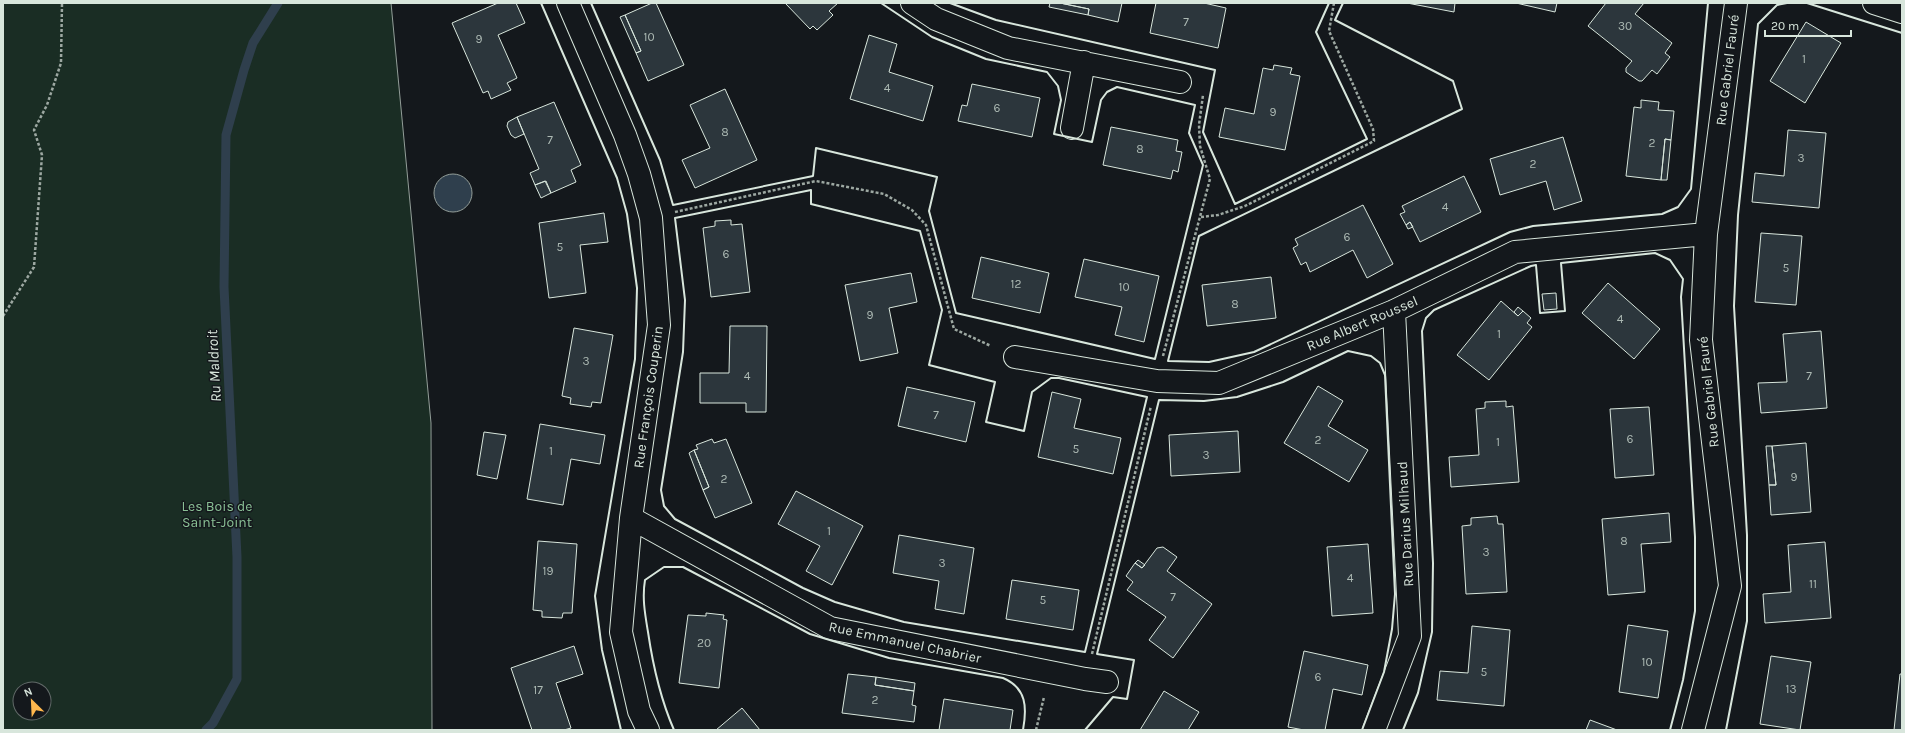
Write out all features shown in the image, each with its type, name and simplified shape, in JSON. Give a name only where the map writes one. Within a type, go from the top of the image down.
[{"type":"street","name":"Rue François Couperin","points":[[568,3],[625,135],[639,174],[651,218],[659,325],[631,518],[621,632],[638,711],[648,730]]},
{"type":"street","points":[[912,3],[936,19],[1008,48],[1180,82]]},
{"type":"street","name":"Rue Gabriel Fauré","points":[[1693,730],[1730,586],[1701,340],[1706,234],[1736,3]]},
{"type":"street","points":[[1874,3],[1902,12]]},
{"type":"street","points":[[1072,128],[1084,62]]},
{"type":"street","name":"Rue Albert Roussel","points":[[1015,357],[1157,382],[1219,383],[1394,311],[1515,252],[1706,234]]},
{"type":"street","name":"Rue Darius Milhaud","points":[[1374,730],[1410,636],[1394,311]]},
{"type":"street","name":"Rue Emmanuel Chabrier","points":[[631,518],[830,628],[1107,682]]},
{"type":"path","points":[[3,316],[34,267],[42,155],[34,130],[47,105],[61,63],[62,3]]},
{"type":"path","points":[[1200,217],[1218,215],[1245,206],[1374,141],[1373,129],[1329,31],[1334,3]]},
{"type":"path","points":[[651,218],[816,182],[884,194],[912,210],[926,224],[954,329],[1015,357]]},
{"type":"path","points":[[1036,730],[1050,672]]},
{"type":"green space","name":"Les Bois de Saint-Joint","points":[[3,3],[391,3],[431,423],[432,730],[3,730]]},
{"type":"water","points":[[449,174],[457,174],[467,179],[471,186],[471,200],[467,207],[457,212],[449,212],[439,207],[437,204],[434,197],[434,189],[439,179],[442,177]]},
{"type":"building","points":[[498,3],[516,3],[525,23],[498,35],[517,78],[507,83],[511,90],[491,99],[488,91],[483,93],[452,23]]},
{"type":"building","points":[[652,3],[656,3],[684,65],[648,81],[636,53],[641,51],[625,15]]},
{"type":"building","points":[[785,3],[838,3],[829,11],[833,15],[817,30],[813,26],[810,29]]},
{"type":"building","points":[[1050,3],[1060,3],[1089,9],[1088,15],[1049,7]]},
{"type":"building","points":[[1060,3],[1122,3],[1118,22],[1088,15],[1089,9]]},
{"type":"building","points":[[1156,3],[1204,3],[1226,8],[1218,48],[1150,33]]},
{"type":"building","points":[[1407,3],[1455,3],[1454,12]]},
{"type":"building","points":[[1516,3],[1557,3],[1555,12]]},
{"type":"building","points":[[1606,3],[1644,3],[1635,14],[1672,43],[1665,53],[1670,57],[1657,74],[1652,70],[1642,81],[1639,81],[1626,72],[1626,68],[1632,61],[1588,26]]},
{"type":"building","points":[[625,15],[641,51],[636,53],[620,17]]},
{"type":"building","points":[[1806,22],[1841,43],[1805,103],[1770,81]]},
{"type":"building","points":[[869,35],[897,44],[889,72],[933,86],[923,121],[850,99]]},
{"type":"building","points":[[1274,65],[1292,68],[1290,74],[1300,76],[1285,150],[1219,137],[1225,108],[1254,114],[1263,68],[1273,70]]},
{"type":"building","points":[[972,84],[1040,98],[1032,137],[958,121],[962,105],[967,106]]},
{"type":"building","points":[[725,89],[757,160],[695,188],[682,160],[710,148],[690,105]]},
{"type":"building","points":[[1641,100],[1659,102],[1658,110],[1674,111],[1671,140],[1665,139],[1661,180],[1626,176],[1634,107],[1641,108]]},
{"type":"building","points":[[554,102],[581,165],[571,170],[576,182],[551,193],[546,181],[535,185],[530,173],[539,169],[517,117]]},
{"type":"building","points":[[517,117],[524,134],[515,138],[511,135],[507,126],[508,122]]},
{"type":"building","points":[[1111,127],[1178,140],[1176,151],[1182,152],[1178,172],[1173,170],[1171,179],[1103,165]]},
{"type":"building","points":[[1788,130],[1826,133],[1819,208],[1752,202],[1755,173],[1784,176]]},
{"type":"building","points":[[1563,137],[1582,201],[1554,210],[1546,181],[1500,195],[1490,159]]},
{"type":"building","points":[[1665,139],[1671,140],[1667,180],[1661,180]]},
{"type":"building","points":[[1464,176],[1481,212],[1420,242],[1410,222],[1406,225],[1400,214],[1405,212],[1402,206]]},
{"type":"building","points":[[545,181],[551,193],[541,198],[535,185]]},
{"type":"building","points":[[1363,205],[1393,264],[1367,278],[1353,250],[1310,272],[1306,262],[1301,265],[1293,248],[1298,245],[1295,239]]},
{"type":"building","points":[[604,213],[608,242],[580,245],[586,293],[549,298],[539,223]]},
{"type":"building","points":[[731,220],[731,225],[742,224],[750,292],[711,297],[703,228],[715,226],[715,221]]},
{"type":"building","points":[[1410,222],[1413,227],[1408,229],[1406,225]]},
{"type":"building","points":[[1761,233],[1802,236],[1796,305],[1755,302]]},
{"type":"building","points":[[981,257],[1049,273],[1040,313],[972,298]]},
{"type":"building","points":[[1084,259],[1159,276],[1144,342],[1115,335],[1122,307],[1075,297]]},
{"type":"building","points":[[911,273],[917,302],[889,308],[898,353],[860,361],[845,285]]},
{"type":"building","points":[[1271,277],[1276,318],[1207,326],[1202,285]]},
{"type":"building","points":[[1608,283],[1660,329],[1634,359],[1582,313]]},
{"type":"building","points":[[1556,293],[1557,309],[1544,310],[1542,294]]},
{"type":"building","points":[[1501,301],[1518,316],[1523,311],[1531,318],[1527,323],[1532,327],[1489,380],[1457,355]]},
{"type":"building","points":[[1518,307],[1523,311],[1518,316],[1514,312]]},
{"type":"building","points":[[730,326],[767,326],[766,412],[746,412],[746,403],[700,403],[700,373],[729,373]]},
{"type":"building","points":[[574,328],[613,335],[601,403],[592,402],[591,407],[570,404],[571,398],[562,396]]},
{"type":"building","points":[[1821,331],[1827,408],[1761,413],[1758,383],[1787,382],[1783,334]]},
{"type":"building","points":[[1318,386],[1343,401],[1328,426],[1368,450],[1349,482],[1284,443]]},
{"type":"building","points":[[907,387],[975,402],[966,442],[898,426]]},
{"type":"building","points":[[1052,392],[1081,399],[1074,428],[1121,438],[1113,474],[1038,457]]},
{"type":"building","points":[[1506,401],[1506,407],[1513,406],[1519,482],[1451,487],[1449,457],[1479,455],[1476,409],[1485,408],[1485,402]]},
{"type":"building","points":[[1649,407],[1654,475],[1615,478],[1610,409]]},
{"type":"building","points":[[540,424],[605,435],[600,464],[571,459],[563,505],[527,499]]},
{"type":"building","points":[[1238,431],[1240,472],[1171,476],[1169,435]]},
{"type":"building","points":[[484,432],[506,435],[497,479],[477,475]]},
{"type":"building","points":[[712,439],[714,443],[726,439],[752,503],[715,518],[703,490],[709,487],[694,450],[698,449],[696,445]]},
{"type":"building","points":[[1806,443],[1811,512],[1771,515],[1769,485],[1776,485],[1772,446]]},
{"type":"building","points":[[1766,446],[1772,446],[1776,485],[1769,485]]},
{"type":"building","points":[[694,450],[709,487],[703,490],[689,453]]},
{"type":"building","points":[[796,491],[863,526],[832,585],[806,571],[820,546],[778,524]]},
{"type":"building","points":[[1669,513],[1671,542],[1641,544],[1645,592],[1608,595],[1602,519]]},
{"type":"building","points":[[1497,516],[1498,524],[1503,524],[1507,592],[1466,594],[1462,526],[1471,525],[1471,518]]},
{"type":"building","points":[[899,535],[974,548],[964,614],[935,609],[939,581],[893,573]]},
{"type":"building","points":[[538,541],[577,544],[572,613],[563,613],[562,618],[542,617],[542,611],[533,610]]},
{"type":"building","points":[[1825,542],[1831,618],[1765,623],[1763,594],[1791,592],[1788,545]]},
{"type":"building","points":[[1368,544],[1373,613],[1332,616],[1327,547]]},
{"type":"building","points":[[1163,547],[1177,557],[1167,571],[1212,604],[1173,658],[1149,640],[1166,617],[1127,590],[1133,582],[1126,576],[1135,563],[1142,568],[1157,548]]},
{"type":"building","points":[[1138,560],[1145,565],[1142,568],[1135,563]]},
{"type":"building","points":[[1012,580],[1079,590],[1073,630],[1006,619]]},
{"type":"building","points":[[706,613],[724,615],[723,619],[727,620],[719,688],[679,683],[688,615],[706,616]]},
{"type":"building","points":[[1628,625],[1668,631],[1658,698],[1619,692]]},
{"type":"building","points":[[1472,626],[1510,630],[1504,706],[1437,700],[1440,671],[1468,673]]},
{"type":"building","points":[[574,646],[583,674],[556,683],[571,728],[564,730],[532,730],[511,668]]},
{"type":"building","points":[[1304,651],[1368,665],[1362,695],[1333,689],[1325,730],[1304,730],[1288,727]]},
{"type":"building","points":[[1771,656],[1811,662],[1800,730],[1760,724]]},
{"type":"building","points":[[848,674],[876,677],[875,685],[914,691],[912,705],[916,706],[914,722],[842,713]]},
{"type":"building","points":[[1900,674],[1902,674],[1902,730],[1894,730]]},
{"type":"building","points":[[876,677],[915,683],[914,691],[875,685]]},
{"type":"building","points":[[1164,691],[1199,712],[1188,730],[1140,730]]},
{"type":"building","points":[[944,699],[1013,710],[1010,730],[939,730]]},
{"type":"building","points":[[742,708],[760,730],[716,730]]},
{"type":"building","points":[[1590,720],[1617,730],[1586,730]]},
{"type":"waterway","name":"Ru Maldroit","points":[[206,730],[213,723],[237,679],[237,557],[224,287],[226,135],[253,43],[278,3]]},
{"type":"wall","points":[[541,3],[617,178],[627,214],[637,288],[635,359],[595,596],[602,650],[621,730]]},
{"type":"wall","points":[[591,3],[660,160],[673,205],[813,176],[816,148],[937,177],[929,211],[956,313],[1155,359],[1203,165],[1189,133],[1195,105],[1117,87],[1107,92],[1101,100],[1092,142],[1054,134],[1061,100],[1058,86],[1047,72],[986,59],[932,37],[881,3]]},
{"type":"wall","points":[[950,3],[996,20],[1215,70],[1203,132],[1235,204],[1367,139],[1316,32],[1329,3]]},
{"type":"wall","points":[[1343,3],[1335,20],[1453,81],[1462,109],[1199,236],[1168,361],[1209,362],[1254,352],[1510,232],[1533,226],[1662,214],[1678,207],[1691,189],[1708,3]]},
{"type":"wall","points":[[1726,730],[1747,621],[1747,535],[1734,306],[1738,215],[1758,24],[1777,5],[1787,3]]},
{"type":"wall","points":[[1807,3],[1902,33]]},
{"type":"wall","points":[[811,190],[811,204],[920,231],[942,310],[929,365],[995,382],[986,422],[1024,431],[1032,392],[1051,378],[1059,378],[1147,397],[1085,652],[904,622],[835,602],[803,588],[675,519],[664,506],[661,490],[683,352],[685,300],[675,218],[811,190]]},
{"type":"wall","points":[[1403,730],[1418,693],[1432,632],[1433,563],[1422,331],[1426,318],[1434,310],[1536,265],[1540,313],[1565,311],[1561,263],[1655,253],[1670,260],[1683,279],[1681,297],[1695,537],[1695,611],[1683,680],[1670,730]]},
{"type":"wall","points":[[1085,730],[1113,697],[1127,699],[1134,660],[1097,654],[1159,400],[1204,401],[1237,397],[1283,382],[1348,351],[1371,356],[1380,363],[1385,375],[1395,594],[1392,629],[1384,672],[1362,730]]},
{"type":"wall","points":[[674,730],[661,694],[655,670],[644,600],[645,580],[664,567],[683,567],[810,634],[889,658],[1003,678],[1017,687],[1024,700],[1025,714],[1023,730]]}]
